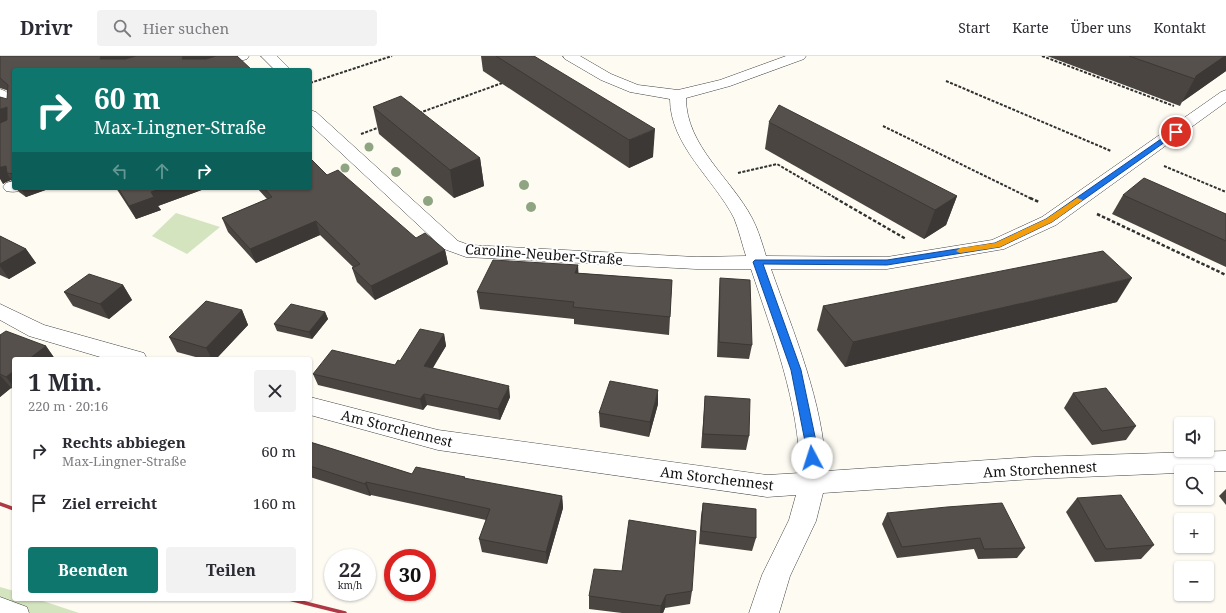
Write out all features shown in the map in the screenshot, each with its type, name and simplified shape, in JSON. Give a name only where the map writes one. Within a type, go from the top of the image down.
[{"type":"street","points":[[202,68],[242,56]]},
{"type":"street","points":[[268,56],[282,68]]},
{"type":"street","points":[[570,56],[606,77],[634,89],[678,95],[725,83],[799,56]]},
{"type":"street","points":[[0,94],[12,104]]},
{"type":"street","points":[[678,95],[678,111],[691,143],[714,179],[743,218],[796,370],[812,446],[813,483],[802,521],[776,575],[764,613]]},
{"type":"street","name":"Caroline-Neuber-Straße","points":[[312,117],[451,244],[466,251],[696,263],[887,263],[997,245],[1049,221],[1226,96]]},
{"type":"street","points":[[0,311],[37,331],[129,357]]},
{"type":"street","name":"Am Storchennest","points":[[312,407],[438,440],[767,486],[1032,468],[1226,461]]},
{"type":"lane","points":[[0,606],[20,613]]},
{"type":"path","points":[[312,82],[392,56]]},
{"type":"path","points":[[1042,56],[1199,116]]},
{"type":"path","points":[[946,81],[1138,159],[1226,192]]},
{"type":"path","points":[[418,113],[507,82]]},
{"type":"path","points":[[338,142],[382,126]]},
{"type":"path","points":[[883,126],[1068,208],[1226,274]]},
{"type":"path","points":[[714,179],[776,164],[934,255]]},
{"type":"green space","points":[[176,213],[220,227],[187,254],[152,236]]},
{"type":"green space","points":[[0,587],[12,590],[12,601],[43,601],[79,613],[0,613]]},
{"type":"building","points":[[0,56],[101,56],[100,59],[125,59],[136,56],[183,56],[182,59],[206,59],[216,56],[237,56],[250,68],[12,68],[12,174],[7,173],[6,166],[0,167],[0,123],[7,120],[7,107],[0,109],[0,97],[7,99],[8,85],[0,78]]},
{"type":"building","points":[[496,56],[534,56],[655,129],[629,140]]},
{"type":"building","points":[[1129,56],[1225,56],[1196,76],[1195,79]]},
{"type":"building","points":[[401,96],[480,158],[450,170],[373,107]]},
{"type":"building","points":[[779,105],[957,196],[935,210],[769,122]]},
{"type":"building","points":[[312,160],[327,175],[338,170],[416,238],[425,233],[445,250],[371,286],[352,268],[360,264],[316,221],[250,249],[222,218],[272,197],[266,190],[312,190]]},
{"type":"building","points":[[1144,178],[1226,214],[1226,241],[1123,195]]},
{"type":"building","points":[[119,190],[156,190],[151,192],[154,197],[129,206]]},
{"type":"building","points":[[0,236],[26,249],[0,264]]},
{"type":"building","points":[[1103,251],[1132,278],[853,342],[823,306]]},
{"type":"building","points":[[493,260],[578,265],[575,273],[672,280],[670,317],[573,307],[574,302],[477,292]]},
{"type":"building","points":[[89,274],[123,285],[100,304],[64,292]]},
{"type":"building","points":[[720,278],[750,280],[752,345],[719,342]]},
{"type":"building","points":[[206,301],[242,310],[206,348],[169,337]]},
{"type":"building","points":[[291,304],[325,312],[309,332],[274,324]]},
{"type":"building","points":[[420,329],[444,334],[424,366],[509,386],[498,409],[424,394],[420,399],[313,374],[332,350],[395,365],[398,360],[400,361]]},
{"type":"building","points":[[6,331],[46,346],[32,357],[12,357],[12,372],[6,377],[0,374],[0,335]]},
{"type":"building","points":[[610,381],[658,390],[650,422],[599,413]]},
{"type":"building","points":[[1106,388],[1136,426],[1102,431],[1073,393]]},
{"type":"building","points":[[705,396],[750,399],[749,436],[703,434]]},
{"type":"building","points":[[312,443],[412,474],[416,467],[465,477],[464,478],[562,496],[546,552],[479,539],[490,509],[366,482],[365,484],[312,467]]},
{"type":"building","points":[[1121,495],[1154,545],[1106,549],[1077,498]]},
{"type":"building","points":[[703,503],[756,509],[756,538],[701,531]]},
{"type":"building","points":[[1002,503],[1025,548],[984,549],[980,538],[902,547],[887,513],[947,507]]},
{"type":"building","points":[[629,520],[696,531],[692,591],[666,595],[661,606],[589,596],[594,569],[622,571]]},
{"type":"railway","points":[[0,504],[12,508]]},
{"type":"railway","points":[[297,601],[345,613]]},
{"type":"slow traffic","points":[[960,251],[997,245],[1049,221],[1079,200]]},
{"type":"route","points":[[812,458],[812,446],[796,370],[758,262],[887,263],[997,245],[1049,221],[1176,132]]}]
